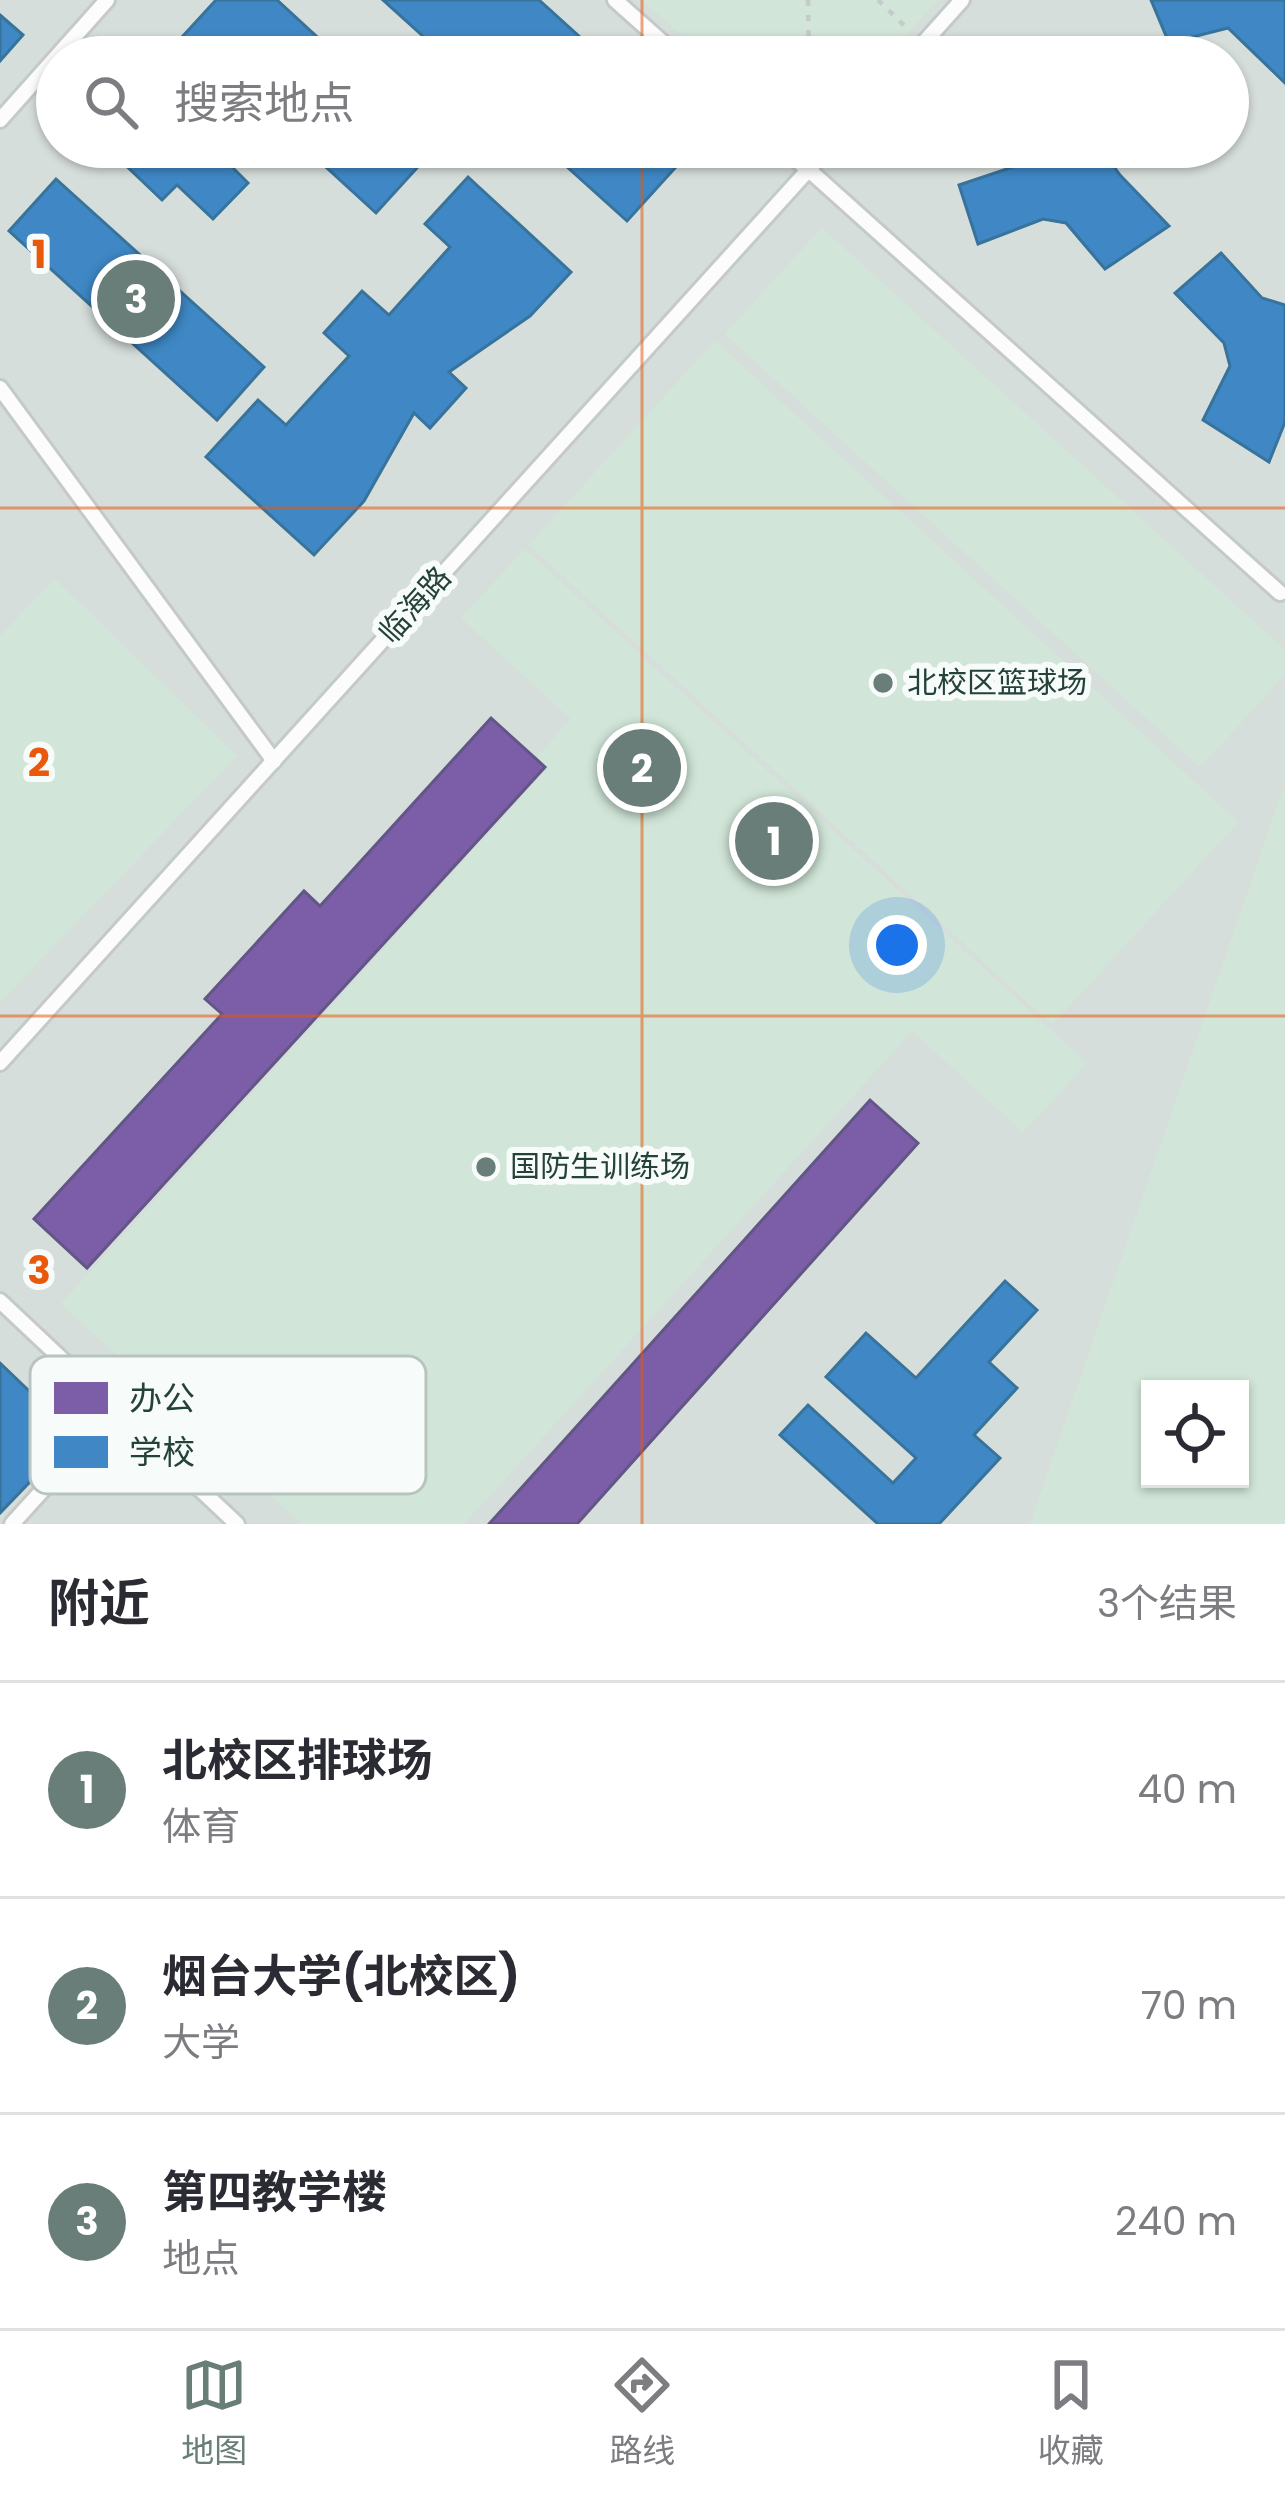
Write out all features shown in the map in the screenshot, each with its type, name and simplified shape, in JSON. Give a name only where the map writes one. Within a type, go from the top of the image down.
[{"type":"lane","points":[[75,36],[107,0]]},
{"type":"lane","points":[[615,0],[655,36]]},
{"type":"lane","points":[[930,36],[962,0]]},
{"type":"lane","points":[[0,120],[36,80]]},
{"type":"lane","points":[[804,168],[1280,593]]},
{"type":"lane","name":"临海路","points":[[0,1063],[809,170]]},
{"type":"lane","points":[[0,388],[274,761]]},
{"type":"lane","points":[[0,1301],[59,1356]]},
{"type":"lane","points":[[12,1524],[39,1494]]},
{"type":"lane","points":[[205,1494],[237,1524]]},
{"type":"path","points":[[808,0],[808,36]]},
{"type":"path","points":[[878,0],[915,36]]},
{"type":"shaded area","points":[[0,0],[1285,0],[1285,1524],[0,1524]]},
{"type":"green space","points":[[642,0],[937,0],[905,36],[683,36]]},
{"type":"green space","points":[[822,228],[1285,650],[1285,674],[1200,767],[725,334]]},
{"type":"green space","name":"北校区篮球场","points":[[715,341],[1238,822],[1052,1025],[529,545]]},
{"type":"green space","name":"国防生训练场","points":[[525,549],[1087,1063],[1023,1132],[912,1031],[464,1524],[302,1524],[269,1494],[426,1494],[426,1356],[118,1356],[61,1304],[548,768],[537,757],[571,719],[461,618]]},
{"type":"green space","points":[[55,579],[237,756],[0,1002],[0,636]]},
{"type":"green space","points":[[1285,785],[1285,1524],[1030,1524]]},
{"type":"building: 办公","points":[[491,718],[545,767],[87,1268],[34,1219],[222,1014],[205,999],[304,891],[320,906]]},
{"type":"building: 办公","points":[[870,1100],[918,1143],[577,1524],[489,1524]]},
{"type":"building: 学校","points":[[216,0],[277,0],[316,36],[183,36]]},
{"type":"building: 学校","points":[[383,0],[539,0],[579,36],[423,36]]},
{"type":"building: 学校","points":[[1151,0],[1285,0],[1285,83],[1249,48],[1249,36],[1236,36],[1228,28],[1197,36],[1166,36]]},
{"type":"building: 学校","points":[[0,15],[23,35],[0,61]]},
{"type":"building: 学校","points":[[128,168],[233,168],[248,183],[213,219],[177,185],[162,200]]},
{"type":"building: 学校","points":[[327,168],[417,168],[376,213]]},
{"type":"building: 学校","points":[[568,168],[675,168],[627,221]]},
{"type":"building: 学校","points":[[1010,168],[1115,168],[1169,226],[1105,269],[1066,223],[1043,219],[978,244],[959,185]]},
{"type":"building: 学校","points":[[468,177],[571,272],[530,316],[449,372],[466,388],[430,428],[414,413],[364,501],[314,555],[206,457],[258,400],[286,425],[349,356],[324,333],[362,291],[389,315],[450,247],[425,224]]},
{"type":"building: 学校","points":[[56,179],[264,367],[217,420],[9,231]]},
{"type":"building: 学校","points":[[1221,253],[1262,298],[1285,305],[1285,422],[1269,462],[1203,420],[1230,366],[1224,343],[1175,293]]},
{"type":"building: 学校","points":[[1005,1281],[1037,1310],[989,1362],[1017,1388],[974,1435],[1000,1458],[939,1524],[878,1524],[780,1435],[808,1405],[893,1483],[916,1458],[826,1377],[866,1333],[916,1378]]},
{"type":"building: 学校","points":[[0,1363],[30,1392],[30,1482],[0,1513]]},
{"type":"place","name":"第四教学楼","points":[[136,299]]},
{"type":"place","name":"北校区篮球场","points":[[883,683]]},
{"type":"place","name":"烟台大学(北校区)","points":[[642,768]]},
{"type":"place","name":"北校区排球场","points":[[774,841]]},
{"type":"place","name":"国防生训练场","points":[[486,1167]]}]
